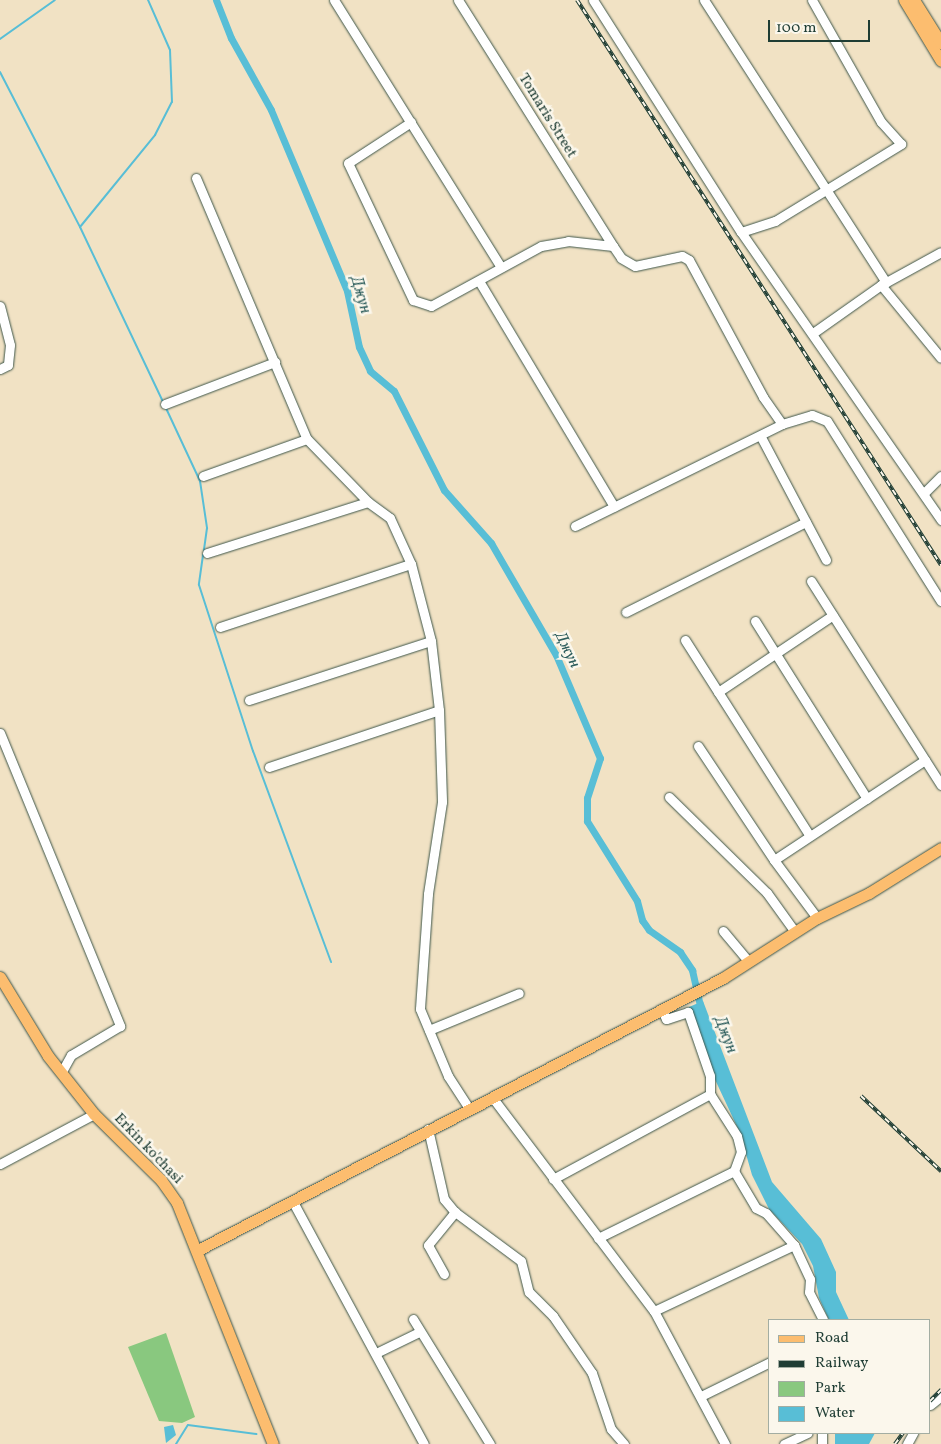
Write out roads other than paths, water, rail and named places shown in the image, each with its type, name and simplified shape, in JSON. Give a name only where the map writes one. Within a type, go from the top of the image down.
[{"type":"main road","points":[[904,0],[941,61]]},
{"type":"main road","points":[[914,0],[941,43]]},
{"type":"main road","points":[[198,1250],[293,1202],[428,1129],[724,978],[747,960],[817,918],[869,893],[941,848]]},
{"type":"main road","name":"Erkin ko'chasi","points":[[0,977],[48,1056],[62,1071],[94,1114],[170,1191],[198,1250],[273,1444]]},
{"type":"street","points":[[334,0],[501,267]]},
{"type":"street","name":"Tomaris Street","points":[[458,0],[621,258],[635,266],[678,255],[689,260],[763,396],[782,424]]},
{"type":"street","points":[[593,0],[741,232],[941,520]]},
{"type":"street","points":[[704,0],[827,189],[883,284],[941,358]]},
{"type":"street","points":[[741,232],[775,221],[901,144],[881,122],[812,0]]},
{"type":"street","points":[[411,122],[348,163],[413,300],[431,306],[541,246],[568,241],[613,246]]},
{"type":"street","points":[[196,178],[307,439],[368,502],[390,518],[411,564],[431,641],[439,710],[442,802],[428,894],[420,1009],[448,1076],[469,1108]]},
{"type":"street","points":[[813,334],[883,284],[941,252]]},
{"type":"street","points":[[478,282],[614,506]]},
{"type":"street","points":[[0,306],[10,346],[8,365],[0,369]]},
{"type":"street","points":[[166,404],[275,362]]},
{"type":"street","points":[[575,526],[761,437],[782,424],[812,415],[827,421],[941,601]]},
{"type":"street","points":[[761,437],[826,560]]},
{"type":"street","points":[[203,476],[307,439]]},
{"type":"street","points":[[924,493],[941,476]]},
{"type":"street","points":[[207,554],[368,502]]},
{"type":"street","points":[[626,612],[806,522]]},
{"type":"street","points":[[220,627],[411,564]]},
{"type":"street","points":[[811,581],[941,785]]},
{"type":"street","points":[[718,692],[833,615]]},
{"type":"street","points":[[755,622],[867,798]]},
{"type":"street","points":[[685,640],[810,836]]},
{"type":"street","points":[[249,700],[431,641]]},
{"type":"street","points":[[269,766],[439,710]]},
{"type":"street","points":[[0,733],[120,1026],[71,1055],[62,1071]]},
{"type":"street","points":[[698,746],[774,860],[817,918]]},
{"type":"street","points":[[774,860],[925,760]]},
{"type":"street","points":[[669,797],[767,893],[795,932]]},
{"type":"street","points":[[723,931],[747,960]]},
{"type":"street","points":[[429,1030],[519,993]]},
{"type":"street","points":[[598,1238],[734,1171],[740,1152],[738,1136],[710,1094],[710,1076],[688,1012],[666,1019],[662,1010]]},
{"type":"street","points":[[553,1179],[710,1094]]},
{"type":"street","points":[[492,1097],[654,1311],[725,1444]]},
{"type":"street","points":[[0,1164],[94,1114]]},
{"type":"street","points":[[428,1129],[440,1191],[455,1212],[521,1261],[529,1292],[553,1316],[592,1373],[611,1428],[624,1444]]},
{"type":"street","points":[[734,1171],[756,1208],[766,1213],[794,1245],[810,1279],[809,1292],[822,1319]]},
{"type":"street","points":[[293,1202],[424,1444]]},
{"type":"street","points":[[444,1274],[428,1245],[455,1212]]},
{"type":"street","points":[[654,1311],[794,1245]]},
{"type":"street","points":[[413,1319],[490,1444]]},
{"type":"street","points":[[376,1353],[420,1332]]},
{"type":"street","points":[[701,1396],[768,1363]]},
{"type":"street","points":[[931,1405],[941,1396]]},
{"type":"street","points":[[784,1444],[806,1434]]},
{"type":"water","points":[[703,1001],[772,1182],[821,1239],[836,1272],[836,1292],[849,1319],[829,1319],[819,1298],[813,1266],[802,1244],[769,1209],[752,1175],[740,1133],[704,1056],[701,1037],[689,1007]]},
{"type":"water","points":[[173,1425],[176,1435],[166,1443],[164,1427]]},
{"type":"water","points":[[835,1434],[874,1434],[869,1444],[835,1444]]},
{"type":"waterway","points":[[0,39],[55,0]]},
{"type":"waterway","points":[[80,227],[155,135],[172,102],[170,50],[148,0]]},
{"type":"waterway","name":"Джун","points":[[216,0],[231,38],[271,110],[347,291],[359,347],[370,371],[394,391],[444,490],[491,543],[556,655],[600,758],[587,798],[587,821],[637,901],[642,920],[649,930],[680,952],[692,970],[701,1010]]},
{"type":"waterway","points":[[0,72],[80,227],[163,402]]},
{"type":"waterway","points":[[165,406],[200,481],[207,528],[204,550]]},
{"type":"waterway","points":[[203,555],[199,585],[253,751],[331,962]]},
{"type":"waterway","points":[[176,1444],[188,1425],[256,1434]]},
{"type":"railway","points":[[577,0],[941,565]]},
{"type":"railway","points":[[861,1096],[941,1171]]},
{"type":"railway","points":[[931,1400],[941,1390]]},
{"type":"railway","points":[[895,1444],[902,1434]]}]
